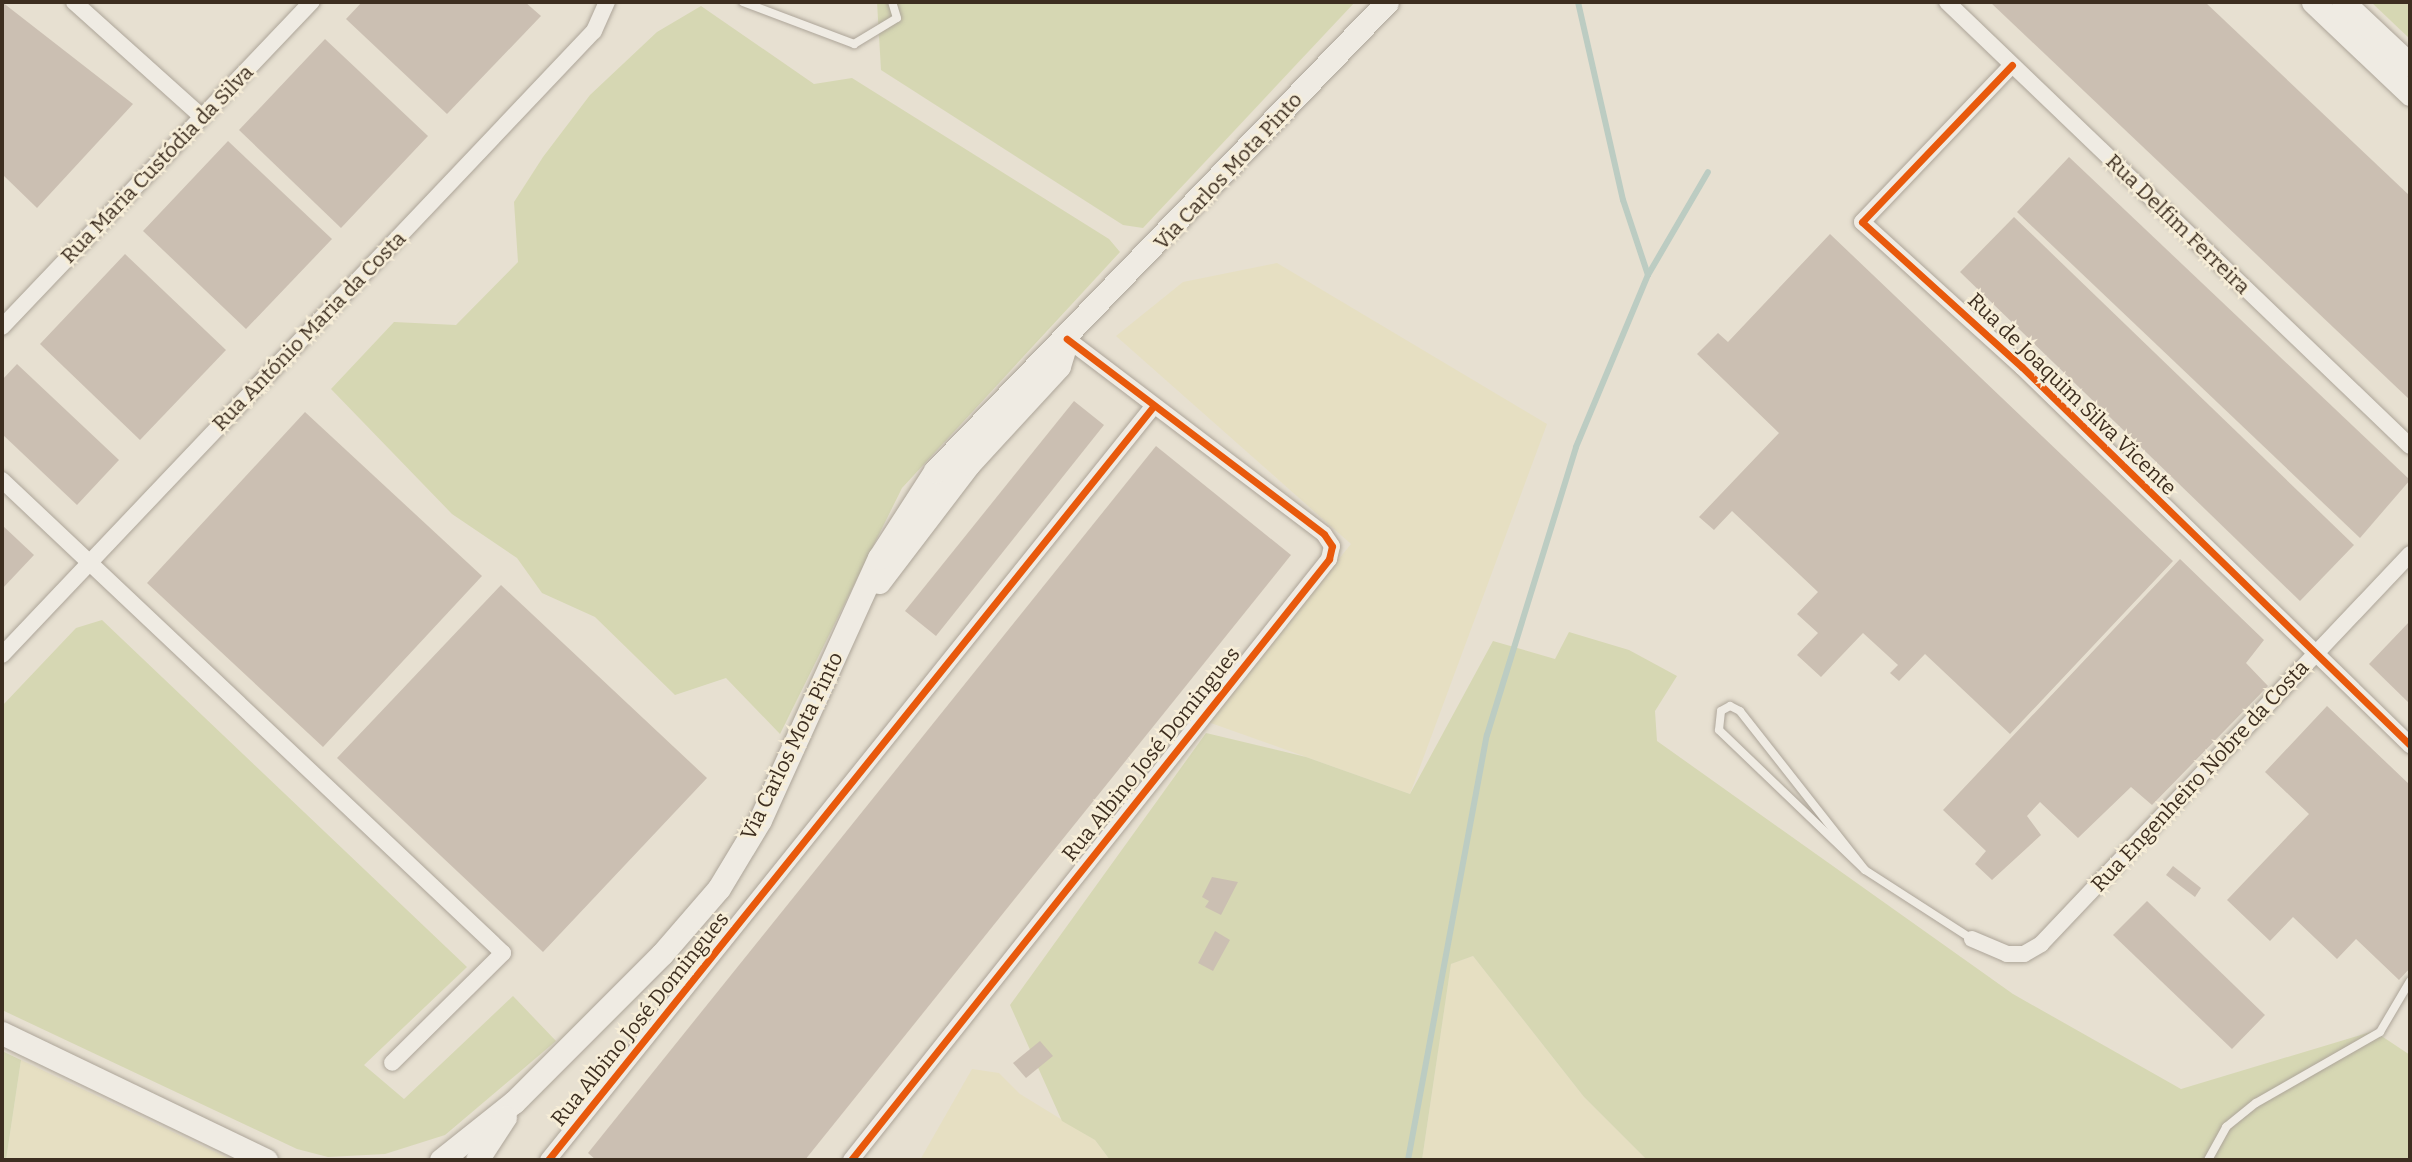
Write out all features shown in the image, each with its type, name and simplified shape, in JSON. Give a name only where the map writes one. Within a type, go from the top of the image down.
[{"type":"main road","name":"Via Carlos Mota Pinto","points":[[422,1160],[445,1156],[514,1102],[662,954],[719,888],[760,820],[863,600],[969,464],[1059,366],[1067,339],[1387,2]]},
{"type":"main road","points":[[2313,2],[2410,94]]},
{"type":"main road","points":[[2343,2],[2410,65]]},
{"type":"main road","points":[[2,1033],[266,1160]]},
{"type":"main road","name":"Via Carlos Mota Pinto","points":[[477,1160],[514,1102]]},
{"type":"street","points":[[74,2],[202,117]]},
{"type":"street","name":"Rua Maria Custódia da Silva","points":[[2,327],[312,2]]},
{"type":"street","name":"Rua António Maria da Costa","points":[[2,655],[594,31],[607,2]]},
{"type":"street","name":"Rua Delfim Ferreira","points":[[1947,2],[2410,446]]},
{"type":"street","name":"Rua de Joaquim Silva Vicente","points":[[2012,65],[1862,222],[2022,367],[2410,745]]},
{"type":"street","name":"Rua Albino José Domingues","points":[[851,1160],[1329,559],[1332,546],[1324,534],[1152,408],[1067,339]]},
{"type":"street","name":"Rua Albino José Domingues","points":[[548,1160],[1152,408]]},
{"type":"street","points":[[2,480],[503,953],[392,1063]]},
{"type":"street","name":"Rua Engenheiro Nobre da Costa","points":[[1972,939],[2007,954],[2024,954],[2041,944],[2410,554]]},
{"type":"lane","points":[[743,2],[854,44],[897,18],[892,2]]},
{"type":"lane","points":[[1865,870],[1740,711],[1730,706],[1721,711],[1719,730],[1865,870],[1972,939]]},
{"type":"lane","points":[[2208,1160],[2225,1128],[2256,1103],[2380,1032],[2410,981]]},
{"type":"path","points":[[933,2],[941,2]]},
{"type":"shaded area","points":[[1277,263],[1547,424],[1410,794],[1208,722],[1351,544],[1116,336],[1183,282]]},
{"type":"shaded area","points":[[1473,956],[1584,1097],[1647,1160],[1422,1160],[1451,964]]},
{"type":"shaded area","points":[[21,1060],[232,1160],[6,1160]]},
{"type":"shaded area","points":[[972,1069],[999,1073],[1020,1094],[1095,1140],[1110,1160],[920,1160]]},
{"type":"green space","points":[[877,2],[1355,2],[1143,228],[1123,225],[881,70]]},
{"type":"green space","points":[[2371,2],[2410,2],[2410,39]]},
{"type":"green space","points":[[701,6],[814,84],[852,78],[1109,239],[1120,252],[902,488],[780,734],[726,678],[675,695],[595,617],[542,593],[517,558],[452,514],[331,389],[394,322],[456,325],[518,262],[514,202],[543,157],[590,95],[657,32]]},
{"type":"green space","points":[[102,620],[467,967],[364,1065],[404,1099],[513,996],[556,1041],[445,1135],[385,1154],[328,1157],[297,1149],[2,1010],[2,706],[76,628]]},
{"type":"green space","points":[[1569,632],[1629,650],[1677,676],[1655,711],[1657,741],[2013,994],[2181,1089],[2374,1031],[2410,1055],[2410,1160],[1647,1160],[1584,1097],[1473,956],[1451,964],[1422,1160],[1110,1160],[1095,1140],[1062,1121],[1010,1005],[1206,733],[1306,757],[1410,794],[1493,641],[1555,659]]},
{"type":"green space","points":[[2,1051],[21,1060],[6,1160],[2,1160]]},
{"type":"building","points":[[2,2],[133,104],[37,208],[2,174]]},
{"type":"building","points":[[362,2],[525,2],[541,16],[447,114],[346,19]]},
{"type":"building","points":[[1990,2],[2205,2],[2410,196],[2410,400]]},
{"type":"building","points":[[325,39],[428,136],[341,228],[239,130]]},
{"type":"building","points":[[228,141],[332,239],[246,329],[143,231]]},
{"type":"building","points":[[2069,157],[2410,480],[2360,538],[2017,212]]},
{"type":"building","points":[[2014,217],[2354,545],[2300,601],[1960,272]]},
{"type":"building","points":[[1830,234],[2173,561],[2010,734],[1925,654],[1899,681],[1890,673],[1898,665],[1863,633],[1821,677],[1797,655],[1818,633],[1797,614],[1818,592],[1732,511],[1714,530],[1699,517],[1779,433],[1697,354],[1718,333],[1728,342]]},
{"type":"building","points":[[125,254],[226,350],[140,440],[40,344]]},
{"type":"building","points":[[17,364],[119,460],[77,505],[2,434],[2,380]]},
{"type":"building","points":[[1074,401],[1104,425],[936,636],[905,611]]},
{"type":"building","points":[[305,412],[482,576],[323,747],[147,583]]},
{"type":"building","points":[[1156,446],[1291,555],[805,1160],[596,1160],[588,1153]]},
{"type":"building","points":[[2,525],[34,555],[2,589]]},
{"type":"building","points":[[2180,559],[2264,640],[2246,663],[2268,686],[2152,805],[2131,787],[2078,838],[2040,802],[2027,816],[2041,835],[1992,880],[1975,864],[1986,851],[1943,810]]},
{"type":"building","points":[[501,585],[707,778],[543,952],[337,758]]},
{"type":"building","points":[[2410,621],[2410,704],[2369,664]]},
{"type":"building","points":[[2327,706],[2410,785],[2410,968],[2399,980],[2356,939],[2337,959],[2293,917],[2270,941],[2227,900],[2309,814],[2265,772]]},
{"type":"building","points":[[2173,866],[2201,888],[2195,897],[2166,875]]},
{"type":"building","points":[[1212,877],[1238,882],[1221,915],[1205,907],[1209,901],[1202,897]]},
{"type":"building","points":[[2147,901],[2265,1015],[2232,1049],[2113,935]]},
{"type":"building","points":[[1215,931],[1230,940],[1213,971],[1198,963]]},
{"type":"building","points":[[1040,1041],[1053,1056],[1026,1078],[1013,1063]]},
{"type":"waterway","points":[[1408,1160],[1487,735],[1576,447],[1648,275],[1623,200],[1578,2]]},
{"type":"waterway","points":[[1648,275],[1708,172]]},
{"type":"cycle path","points":[[2012,65],[1862,222],[2022,367],[2410,745]]},
{"type":"cycle path","points":[[851,1160],[1329,559],[1332,546],[1324,534],[1067,339]]},
{"type":"cycle path","points":[[548,1160],[1152,408]]}]
